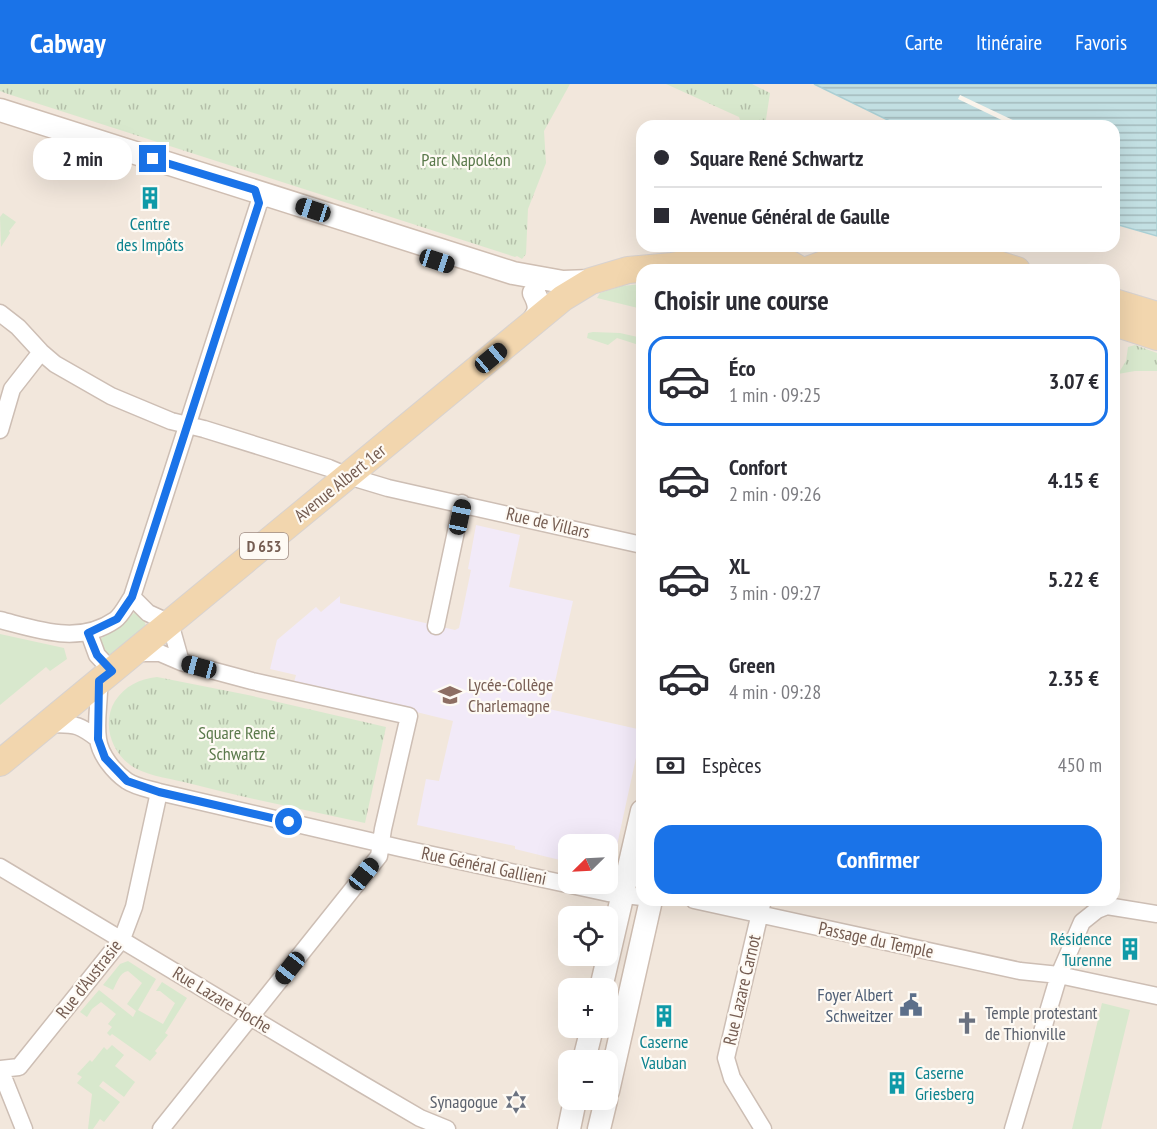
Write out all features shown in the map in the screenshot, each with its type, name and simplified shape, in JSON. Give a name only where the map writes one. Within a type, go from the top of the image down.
[{"type":"main road","points":[[823,264],[858,252]]},
{"type":"main road","name":"Avenue Albert 1er","points":[[694,264],[708,259],[729,259],[743,264]]},
{"type":"main road","name":"Avenue Albert 1er","points":[[760,264],[771,260],[789,264]]},
{"type":"main road","points":[[888,264],[911,261],[960,264]]},
{"type":"main road","name":"Avenue Albert 1er","points":[[0,763],[564,298],[591,281],[636,270]]},
{"type":"main road","points":[[1120,304],[1157,315]]},
{"type":"main road","points":[[1120,325],[1157,337]]},
{"type":"street","points":[[0,110],[261,196],[547,298],[564,298]]},
{"type":"street","points":[[0,119],[104,154],[261,196],[513,273],[563,282],[591,281]]},
{"type":"street","points":[[0,620],[56,633],[88,633],[117,619],[132,597],[261,196]]},
{"type":"street","points":[[528,328],[539,312],[539,302],[534,293]]},
{"type":"street","name":"Rue de Villars","points":[[0,313],[18,327],[55,364],[111,396],[171,421],[388,488],[636,544]]},
{"type":"street","points":[[0,430],[12,389],[41,352]]},
{"type":"street","points":[[436,626],[462,503]]},
{"type":"street","points":[[132,597],[148,613],[170,623],[181,662]]},
{"type":"street","points":[[88,633],[106,676],[98,739],[105,758],[127,781],[159,792],[381,844]]},
{"type":"street","points":[[135,653],[160,653],[181,662],[252,681],[410,716],[379,856],[161,1129]]},
{"type":"street","points":[[48,724],[76,725],[98,739]]},
{"type":"street","name":"Rue d'Austrasie","points":[[0,1069],[19,1067],[122,939],[134,907],[159,792]]},
{"type":"street","name":"Rue Général Gallieni","points":[[381,844],[608,893],[632,896]]},
{"type":"street","points":[[604,978],[632,896],[636,862]]},
{"type":"street","name":"Rue Lazare Hoche","points":[[0,867],[426,1124],[447,1129]]},
{"type":"street","points":[[617,1050],[650,906]]},
{"type":"street","points":[[1013,1129],[1059,975],[1082,922],[1097,910],[1107,906],[1157,914]]},
{"type":"street","name":"Passage du Temple","points":[[762,907],[1020,970],[1059,975],[1157,996]]},
{"type":"street","name":"Rue Lazare Carnot","points":[[762,907],[726,1058],[732,1078],[763,1129]]},
{"type":"street","points":[[0,1069],[24,1129]]},
{"type":"street","points":[[568,1129],[573,1110]]},
{"type":"street","points":[[599,1129],[604,1110]]},
{"type":"shaded area","points":[[0,84],[845,84],[947,120],[636,120],[636,252],[1120,252],[1120,181],[1157,194],[1157,1129],[0,1129]]},
{"type":"shaded area","name":"Lycée-Collège Charlemagne","points":[[476,525],[520,535],[509,587],[573,601],[549,709],[636,729],[636,758],[618,841],[618,834],[558,834],[558,860],[515,849],[515,846],[417,825],[426,779],[439,781],[453,721],[294,682],[296,675],[270,669],[277,640],[316,607],[321,612],[340,596],[340,603],[455,630],[459,628],[471,570],[468,569]]},
{"type":"green space","name":"Parc Napoléon","points":[[0,84],[570,84],[544,131],[546,163],[528,209],[526,254],[522,259],[8,94],[0,91]]},
{"type":"green space","points":[[666,84],[752,84],[770,93],[766,120],[740,120],[739,117]]},
{"type":"green space","points":[[3,213],[16,222],[1,247],[0,217]]},
{"type":"green space","points":[[636,285],[636,308],[597,298],[600,293],[622,286]]},
{"type":"green space","points":[[588,333],[620,333],[636,337],[636,344],[617,338],[608,345],[587,338]]},
{"type":"green space","points":[[1135,345],[1157,353],[1157,371],[1120,374],[1126,361],[1128,347]]},
{"type":"green space","points":[[135,612],[144,619],[146,627],[114,655],[105,653],[100,639],[118,628]]},
{"type":"green space","points":[[0,634],[64,648],[67,659],[50,671],[46,667],[0,705]]},
{"type":"green space","name":"Square René Schwartz","points":[[157,677],[248,695],[386,727],[365,823],[163,778],[135,768],[120,755],[111,738],[109,719],[111,710],[115,701],[128,687],[144,679]]},
{"type":"green space","points":[[128,961],[156,979],[138,1010],[163,1024],[175,1003],[160,991],[156,991],[162,982],[187,998],[165,1033],[168,1035],[150,1061],[112,1034],[110,1036],[107,1033],[112,1027],[108,1024],[116,1014],[101,1002],[92,1009],[87,1017],[80,1012],[99,990],[133,1017],[136,1011],[127,1004],[142,983],[128,971],[120,976],[113,990],[103,985],[120,964]]},
{"type":"green space","points":[[1102,1003],[1130,1010],[1101,1129],[1072,1129]]},
{"type":"green space","points":[[112,1045],[124,1055],[115,1066],[135,1082],[124,1097],[103,1081],[99,1086],[120,1102],[104,1122],[100,1119],[93,1129],[88,1129],[92,1094],[77,1083],[82,1077],[77,1074],[90,1060],[92,1062],[104,1047],[107,1050]]},
{"type":"water","points":[[814,84],[1157,84],[1157,236],[1120,225],[1120,120],[888,120]]},
{"type":"pier","points":[[960,95],[1013,120],[1002,120],[958,99]]},
{"type":"place","name":"Centre des Impôts","points":[[150,198]]},
{"type":"place","name":"Lycée-Collège Charlemagne","points":[[450,695]]},
{"type":"place","name":"Résidence Turenne","points":[[1130,949]]},
{"type":"place","name":"Foyer Albert Schweitzer","points":[[911,1005]]},
{"type":"place","name":"Caserne Vauban","points":[[664,1016]]},
{"type":"place","name":"Temple protestant de Thionville","points":[[967,1023]]},
{"type":"place","name":"Caserne Griesberg","points":[[897,1083]]},
{"type":"place","name":"Synagogue","points":[[516,1102]]},
{"type":"route","points":[[153,159],[255,190],[259,203],[132,597],[117,619],[88,633],[97,655],[112,671],[99,681],[98,739],[105,758],[127,781],[136,785],[289,822]]}]
